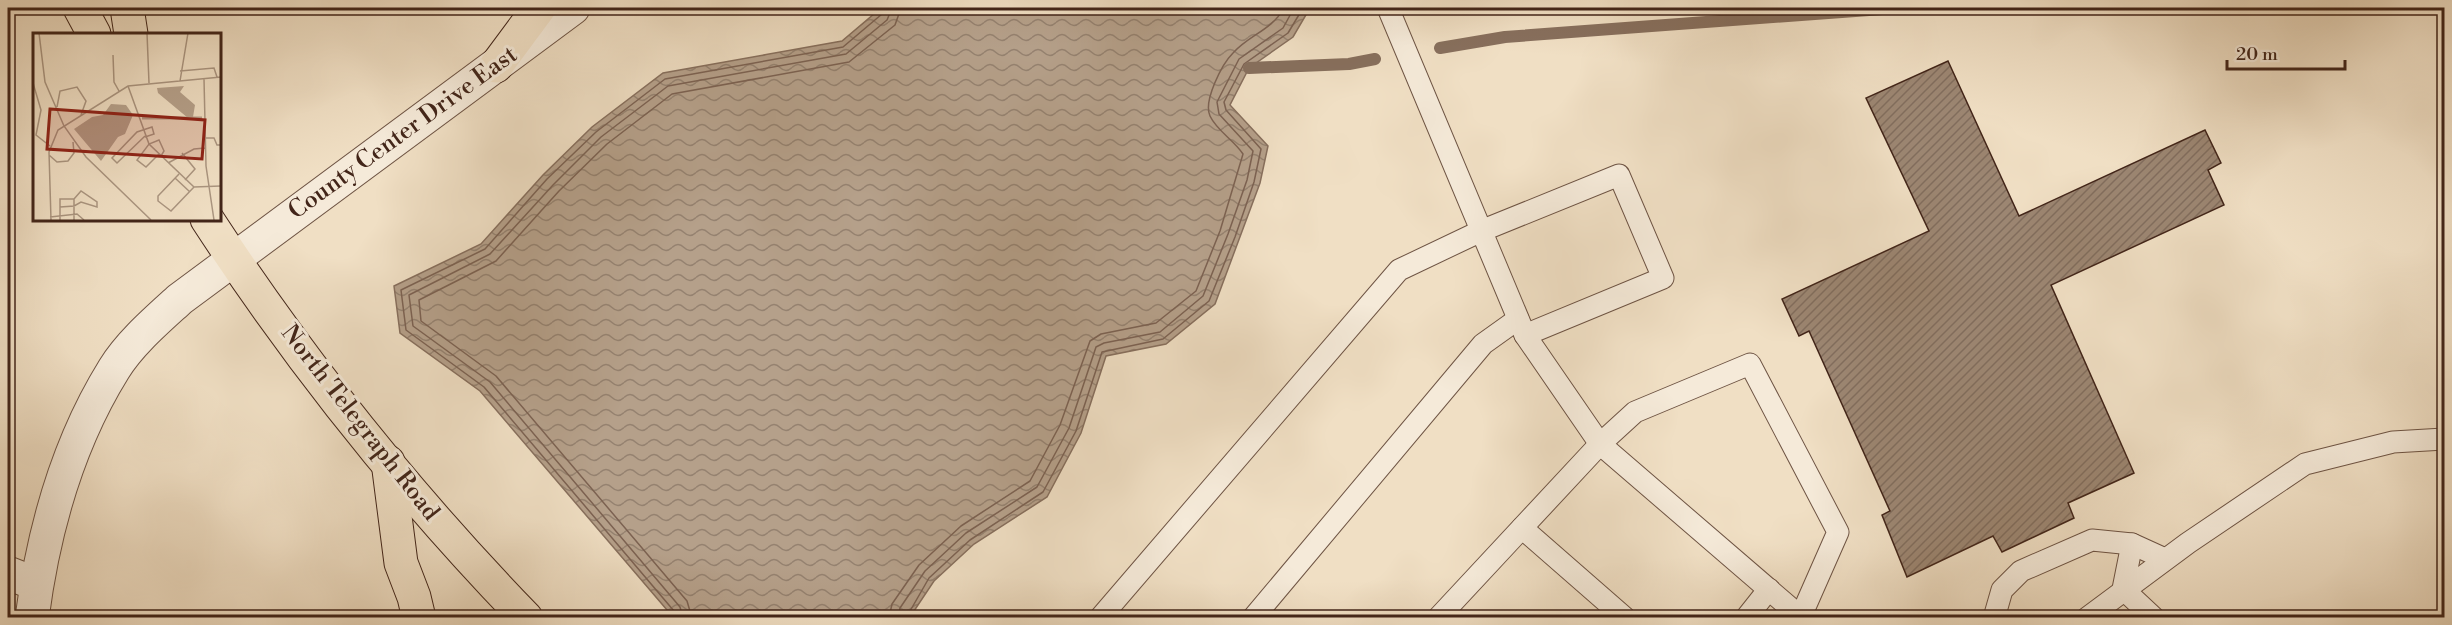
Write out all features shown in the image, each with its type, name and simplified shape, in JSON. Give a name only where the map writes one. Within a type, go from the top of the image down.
[{"type":"main road","points":[[80,8],[93,33]]},
{"type":"main road","points":[[127,8],[131,33]]},
{"type":"main road","points":[[496,66],[539,8]]},
{"type":"main road","name":"North Telegraph Road","points":[[208,220],[234,259],[388,462],[469,558],[526,618]]},
{"type":"main road","points":[[388,462],[401,563],[419,618]]},
{"type":"street","name":"County Center Drive East","points":[[32,618],[22,578],[49,527],[88,418],[114,368],[164,314],[234,259],[573,8]]},
{"type":"lane","points":[[1388,8],[1521,327],[1600,444],[1802,617],[1839,532],[1750,364],[1635,412],[1600,444],[1438,618]]},
{"type":"lane","points":[[1100,618],[1400,270],[1481,231],[1619,175],[1663,278],[1521,327],[1483,344],[1253,618]]},
{"type":"lane","points":[[2087,618],[2165,559],[2305,464],[2393,442],[2445,439]]},
{"type":"lane","points":[[1522,528],[1625,618]]},
{"type":"lane","points":[[1994,618],[2002,590],[2021,571],[2092,540],[2132,544],[2165,559]]},
{"type":"lane","points":[[2123,589],[2132,544]]},
{"type":"lane","points":[[1746,618],[1769,589]]},
{"type":"lane","points":[[2123,589],[2154,618]]},
{"type":"water","points":[[881,8],[1310,8],[1293,37],[1249,68],[1230,105],[1268,146],[1260,183],[1215,304],[1166,344],[1106,356],[1081,433],[1047,497],[974,544],[934,581],[910,617],[673,617],[480,391],[400,333],[394,286],[481,244],[543,175],[592,127],[663,73],[842,41]]},
{"type":"building","points":[[1948,61],[2019,216],[2205,130],[2221,163],[2208,170],[2224,205],[2051,285],[2134,473],[2068,503],[2074,518],[2002,552],[1993,536],[1907,577],[1882,515],[1890,511],[1809,331],[1799,336],[1782,299],[1929,231],[1866,98]]},
{"type":"waterway","points":[[1440,48],[1505,37],[1896,8]]},
{"type":"waterway","points":[[1249,68],[1349,64],[1375,59]]}]
